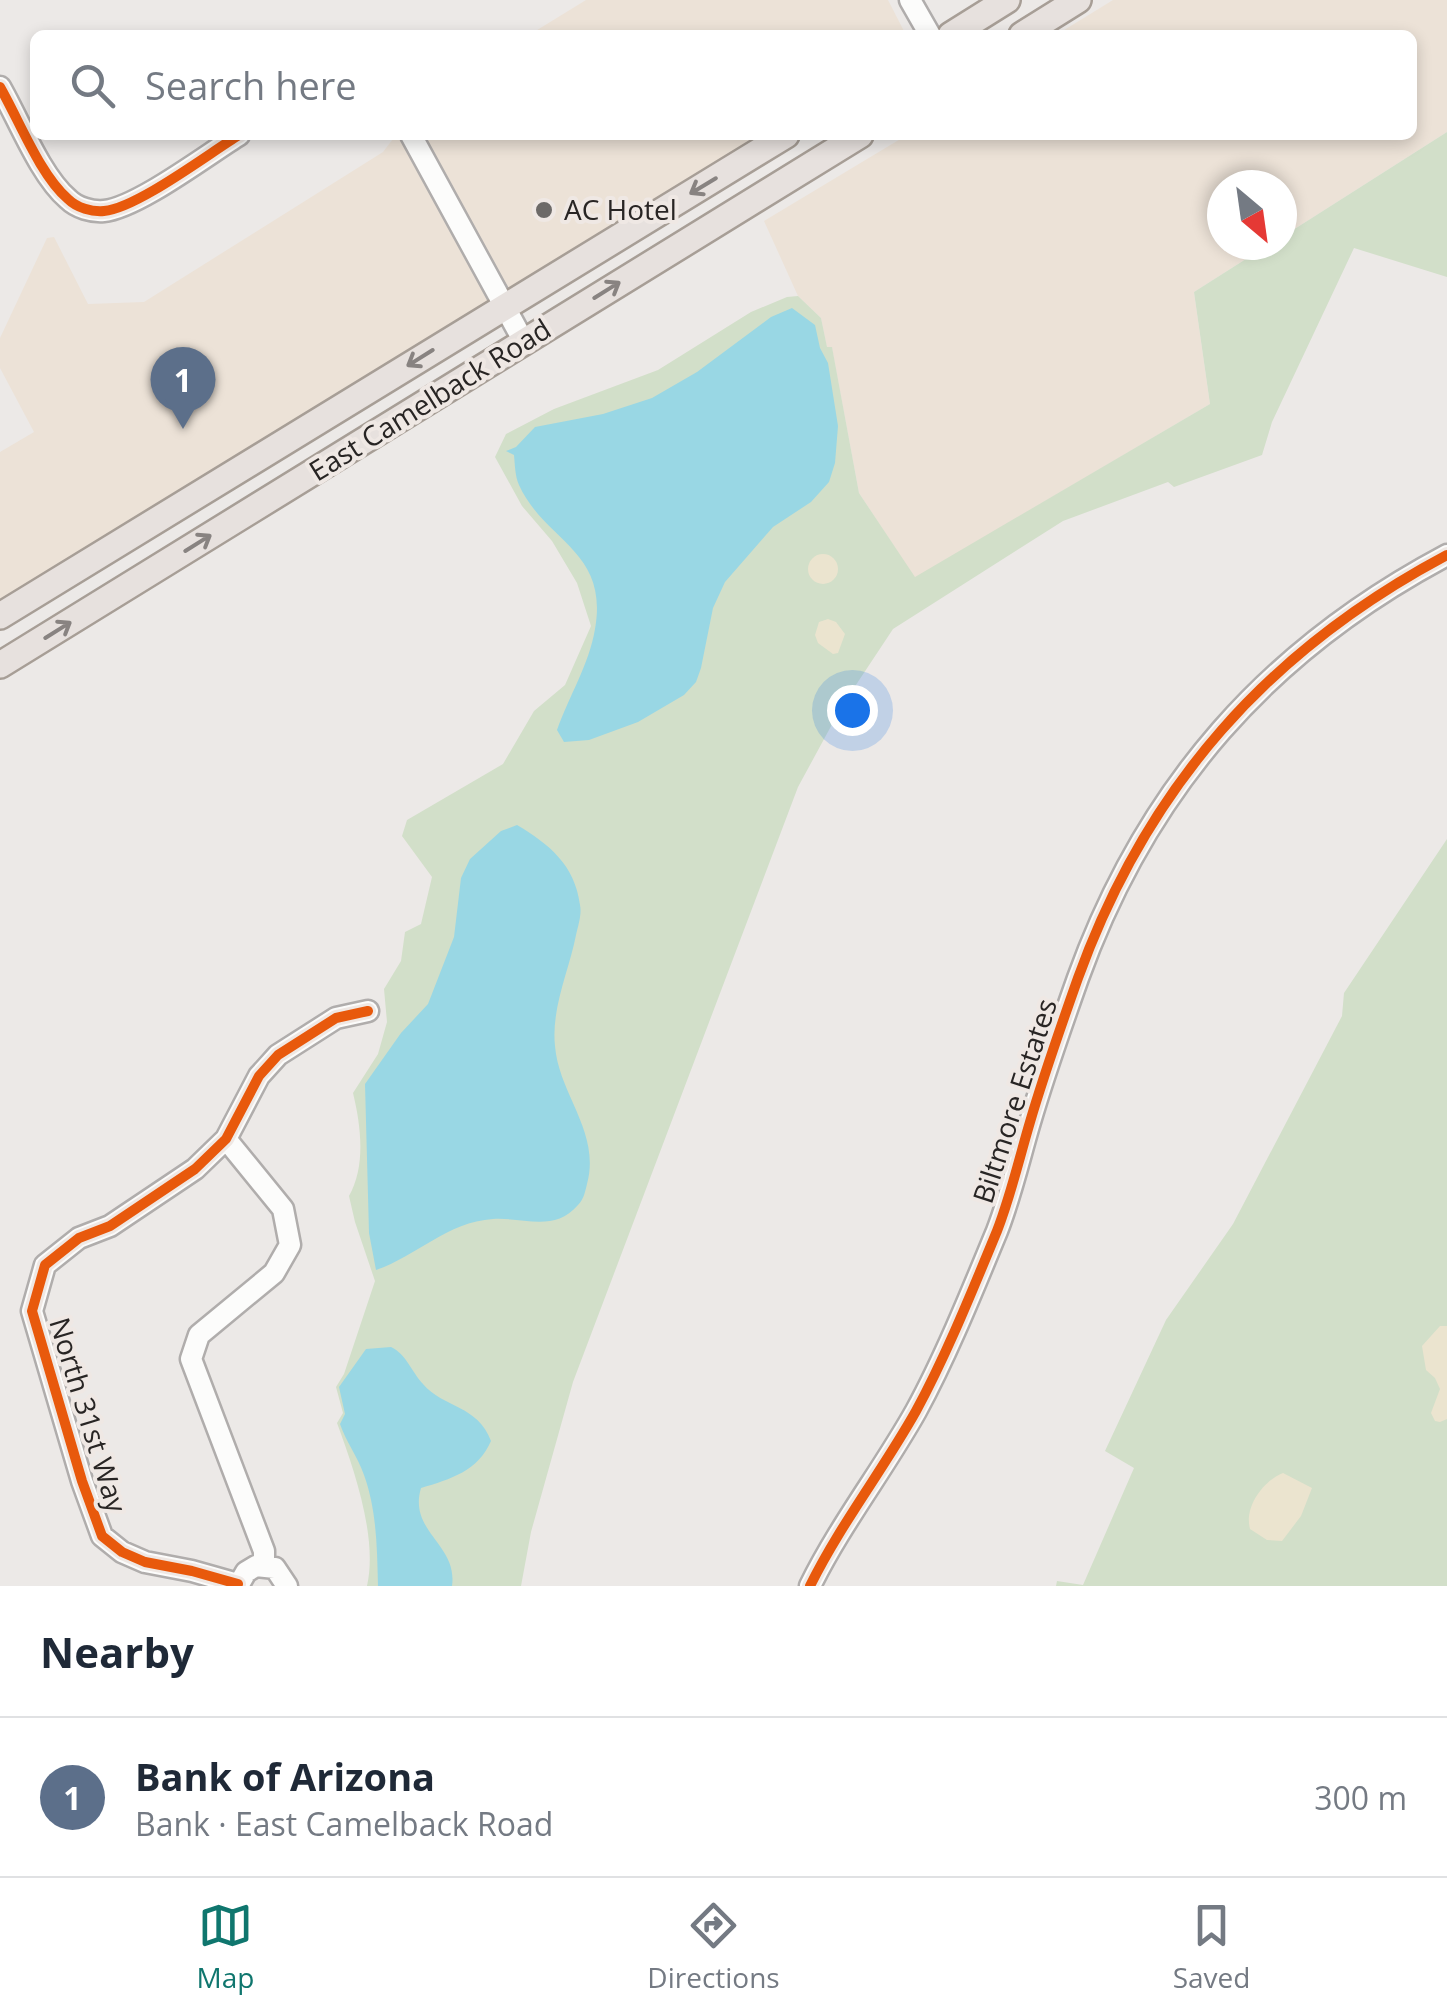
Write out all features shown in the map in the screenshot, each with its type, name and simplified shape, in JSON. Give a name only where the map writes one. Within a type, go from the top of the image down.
[{"type":"main road","points":[[959,30],[1007,0]]},
{"type":"main road","points":[[1030,30],[1078,0]]},
{"type":"main road","name":"East Camelback Road","points":[[0,616],[778,140]]},
{"type":"main road","name":"East Camelback Road","points":[[0,666],[852,140]]},
{"type":"main road","points":[[93,558],[115,594]]},
{"type":"street","points":[[910,0],[927,30]]},
{"type":"street","points":[[0,87],[51,178],[66,198],[80,208],[104,211],[131,202],[231,140]]},
{"type":"street","points":[[415,140],[524,342]]},
{"type":"street","name":"Biltmore Estates","points":[[810,1586],[918,1407],[1010,1198],[1038,1096],[1079,974],[1116,886],[1158,814],[1214,736],[1245,701],[1304,648],[1390,585],[1447,556]]},
{"type":"street","name":"North 31st Way","points":[[238,1585],[145,1562],[122,1552],[102,1536],[32,1312],[45,1265],[78,1238],[110,1226],[194,1169],[226,1138],[259,1076],[278,1055],[336,1018],[368,1011]]},
{"type":"street","points":[[226,1138],[284,1209],[290,1245],[274,1273],[200,1335],[191,1359],[264,1551],[264,1565]]},
{"type":"street","points":[[238,1585],[246,1572],[264,1565],[275,1568],[287,1586]]},
{"type":"shaded area","points":[[586,0],[888,0],[903,30],[537,30]]},
{"type":"shaded area","points":[[1113,0],[1447,0],[1447,132],[1297,227],[1297,170],[1207,170],[1207,260],[1244,260],[1194,292],[1210,404],[915,578],[859,493],[832,348],[827,348],[821,318],[798,296],[764,221],[899,140],[1417,140],[1417,30],[1064,30]]},
{"type":"shaded area","points":[[392,140],[754,140],[0,601],[0,452],[34,432],[0,368],[0,338],[47,238],[54,237],[88,304],[144,302],[383,152]]},
{"type":"green space","points":[[1447,132],[1447,277],[1354,248],[1272,422],[1262,455],[1174,487],[1168,482],[1063,521],[893,629],[842,706],[798,787],[573,1382],[531,1532],[521,1586],[367,1586],[367,1525],[337,1423],[343,1413],[336,1387],[344,1374],[375,1281],[349,1196],[358,1172],[360,1146],[353,1093],[378,1054],[387,1022],[384,989],[401,961],[405,932],[421,924],[432,877],[402,836],[407,820],[503,764],[534,711],[565,685],[591,626],[577,583],[552,541],[522,506],[495,457],[506,434],[554,409],[658,370],[751,312],[798,296],[821,318],[827,347],[832,347],[859,493],[915,577],[1210,404],[1194,292],[1244,260],[1297,260],[1297,227]]},
{"type":"green space","points":[[1447,839],[1447,1586],[1056,1586],[1057,1581],[1083,1585],[1134,1468],[1105,1451],[1166,1320],[1233,1224],[1342,1016],[1344,993]]},
{"type":"sand","points":[[823,554],[834,558],[838,569],[834,580],[823,584],[812,580],[808,569],[812,558]]},
{"type":"sand","points":[[819,622],[836,622],[845,634],[838,653],[833,654],[818,643],[815,635]]},
{"type":"sand","points":[[1440,1326],[1447,1326],[1447,1419],[1440,1422],[1431,1413],[1440,1389],[1426,1370],[1422,1346]]},
{"type":"sand","points":[[1283,1473],[1312,1488],[1301,1516],[1282,1541],[1267,1540],[1250,1529],[1250,1512],[1262,1488]]},
{"type":"water","points":[[792,308],[815,325],[828,363],[838,426],[829,482],[811,502],[773,527],[725,582],[713,608],[696,682],[684,695],[638,722],[589,740],[564,742],[557,730],[584,668],[595,629],[597,602],[593,581],[572,549],[530,504],[518,482],[514,455],[506,451],[516,447],[535,427],[603,414],[652,398],[697,372],[771,317]]},
{"type":"water","points":[[517,825],[559,857],[573,878],[580,905],[580,920],[554,1032],[558,1064],[588,1147],[590,1165],[585,1193],[569,1214],[559,1219],[476,1221],[376,1270],[369,1233],[365,1084],[401,1033],[428,1004],[454,937],[461,878],[470,859],[501,831]]},
{"type":"water","points":[[391,1347],[431,1392],[478,1420],[491,1441],[471,1467],[421,1488],[421,1516],[448,1559],[452,1586],[378,1586],[372,1502],[340,1424],[345,1414],[339,1387],[366,1349]]},
{"type":"cycle path","points":[[0,87],[48,176],[72,202],[90,210],[104,211],[135,201],[231,140]]},
{"type":"cycle path","points":[[810,1586],[916,1411],[959,1322],[1002,1217],[1078,978],[1106,909],[1140,845],[1178,785],[1221,731],[1270,680],[1324,634],[1447,555]]},
{"type":"cycle path","points":[[238,1584],[145,1562],[122,1552],[102,1536],[32,1311],[45,1265],[79,1238],[110,1226],[195,1169],[226,1139],[259,1076],[278,1055],[336,1018],[368,1011]]},
{"type":"place","name":"AC Hotel","points":[[544,210]]},
{"type":"place","name":"Bank of Arizona","points":[[183,429]]}]
